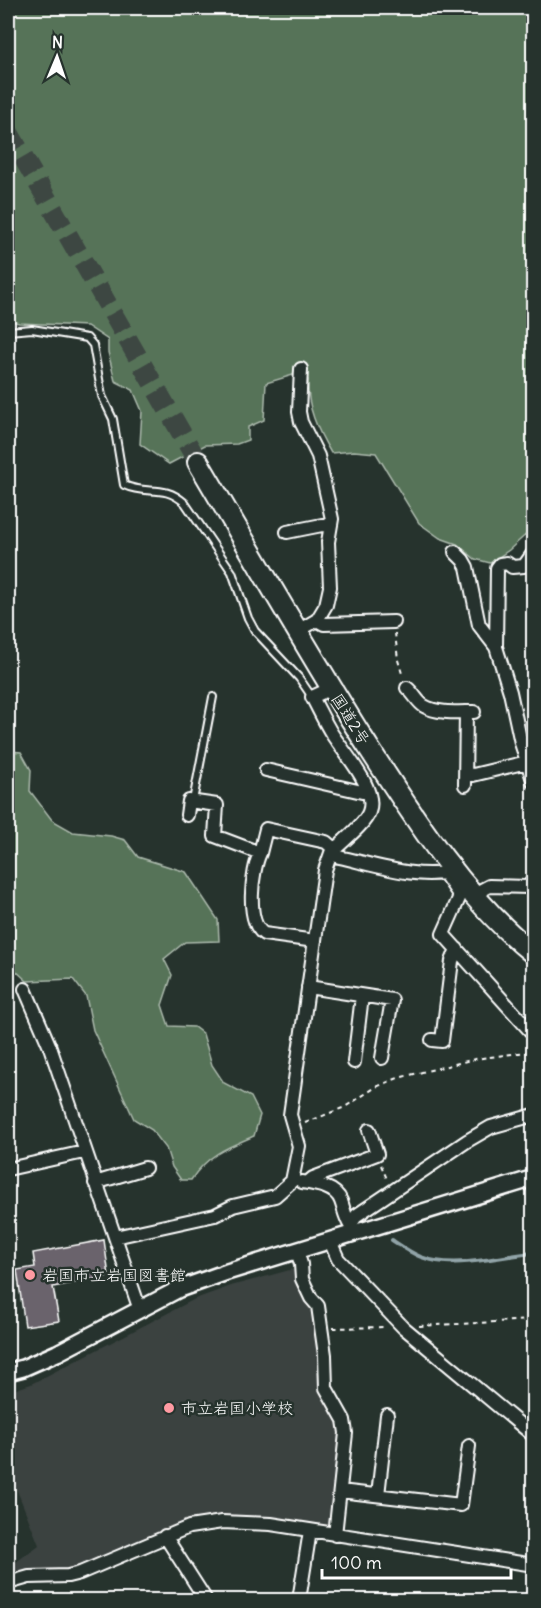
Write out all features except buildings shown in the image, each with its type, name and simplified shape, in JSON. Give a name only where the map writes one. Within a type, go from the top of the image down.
[{"type":"highway","name":"国道2号","points":[[198,462],[332,688],[450,872],[534,954]]},
{"type":"street","points":[[298,631],[317,620],[326,605],[330,587],[328,549],[331,509],[318,456],[301,422],[299,412],[301,369]]},
{"type":"street","points":[[286,531],[322,525],[330,527]]},
{"type":"street","points":[[455,552],[467,567],[479,625],[496,647]]},
{"type":"street","points":[[534,552],[524,566],[512,567],[507,563],[500,564],[497,568],[496,647],[527,741],[527,762],[534,783]]},
{"type":"street","points":[[317,620],[324,624],[394,622]]},
{"type":"street","points":[[115,1237],[215,1215],[233,1206],[275,1196],[292,1181],[299,1146],[290,1115],[325,870],[333,851],[363,822],[369,813],[371,804],[363,779],[332,734],[312,697],[332,688]]},
{"type":"street","points":[[406,688],[423,706],[440,711],[470,712],[465,780],[473,775],[527,762]]},
{"type":"street","points":[[266,770],[368,792]]},
{"type":"street","points":[[187,815],[189,801],[217,805],[215,836],[260,853]]},
{"type":"street","points":[[315,941],[264,934],[259,931],[253,918],[252,892],[256,861],[266,829],[326,842],[339,857],[426,876],[450,872],[460,896],[443,934],[534,1035]]},
{"type":"street","points":[[474,894],[489,886],[528,887],[534,879]]},
{"type":"street","points":[[432,1040],[442,1041],[452,961],[457,949]]},
{"type":"street","points":[[308,987],[392,1000],[382,1058]]},
{"type":"street","points":[[25,989],[50,1047],[84,1152],[140,1310]]},
{"type":"street","points":[[354,1062],[362,996]]},
{"type":"street","points":[[351,1230],[357,1215],[447,1153],[491,1127],[534,1115]]},
{"type":"street","points":[[307,1183],[313,1178],[376,1154],[369,1130]]},
{"type":"street","points":[[8,1168],[84,1152]]},
{"type":"street","points":[[95,1183],[145,1168]]},
{"type":"street","points":[[8,1372],[57,1353],[179,1289],[330,1241],[351,1230],[534,1178]]},
{"type":"street","points":[[292,1181],[327,1188],[337,1193],[351,1230]]},
{"type":"street","points":[[330,1241],[339,1259],[403,1327],[534,1436]]},
{"type":"street","points":[[297,1251],[302,1278],[310,1298],[318,1306],[326,1388],[344,1420],[346,1433],[335,1535]]},
{"type":"street","points":[[378,1496],[387,1415]]},
{"type":"street","points":[[340,1491],[461,1505],[469,1446]]},
{"type":"street","points":[[8,1583],[29,1577],[68,1576],[80,1573],[189,1527],[222,1522],[271,1524],[534,1565]]},
{"type":"street","points":[[299,1600],[310,1531]]},
{"type":"street","points":[[165,1536],[206,1600]]},
{"type":"lane","points":[[8,331],[32,329],[87,338],[93,345],[102,396],[113,419],[124,485],[132,490],[166,491],[176,494],[185,503],[232,572],[248,618],[255,631],[299,678],[312,697]]},
{"type":"lane","points":[[192,801],[213,697]]},
{"type":"path","points":[[394,622],[398,660],[406,688]]},
{"type":"path","points":[[294,1128],[345,1107],[376,1087],[398,1078],[475,1059],[534,1051]]},
{"type":"path","points":[[376,1154],[393,1190]]},
{"type":"path","points":[[320,1329],[534,1320]]},
{"type":"shaded area","name":"市立岩国小学校","points":[[297,1268],[305,1302],[313,1310],[320,1387],[339,1424],[342,1435],[331,1527],[200,1520],[81,1569],[14,1571],[8,1568],[39,1545],[8,1468],[8,1392],[31,1384],[195,1299],[231,1286]]},
{"type":"green space","points":[[8,8],[533,8],[533,506],[531,530],[490,563],[475,559],[457,544],[440,538],[419,523],[376,453],[354,451],[331,453],[314,418],[309,400],[308,380],[296,374],[266,383],[264,420],[248,427],[248,440],[237,444],[205,445],[169,464],[140,444],[142,411],[133,390],[115,381],[108,352],[108,340],[87,326],[19,323],[8,320]]},
{"type":"green space","points":[[9,751],[21,752],[31,770],[30,791],[52,820],[73,832],[111,836],[125,840],[138,857],[186,872],[218,920],[219,941],[185,942],[164,959],[172,975],[162,1005],[169,1026],[194,1027],[203,1034],[212,1065],[224,1083],[251,1097],[260,1115],[254,1136],[211,1158],[191,1180],[181,1180],[172,1167],[166,1148],[152,1130],[134,1119],[93,1030],[86,996],[73,979],[27,981],[14,969],[8,970]]},
{"type":"waterway","points":[[392,1240],[421,1257],[434,1261],[477,1261],[534,1253]]},
{"type":"tunnel","points":[[8,131],[198,462]]},
{"type":"place","name":"岩国市立岩国図書館","points":[[30,1275]]},
{"type":"place","name":"市立岩国小学校","points":[[169,1408]]}]
